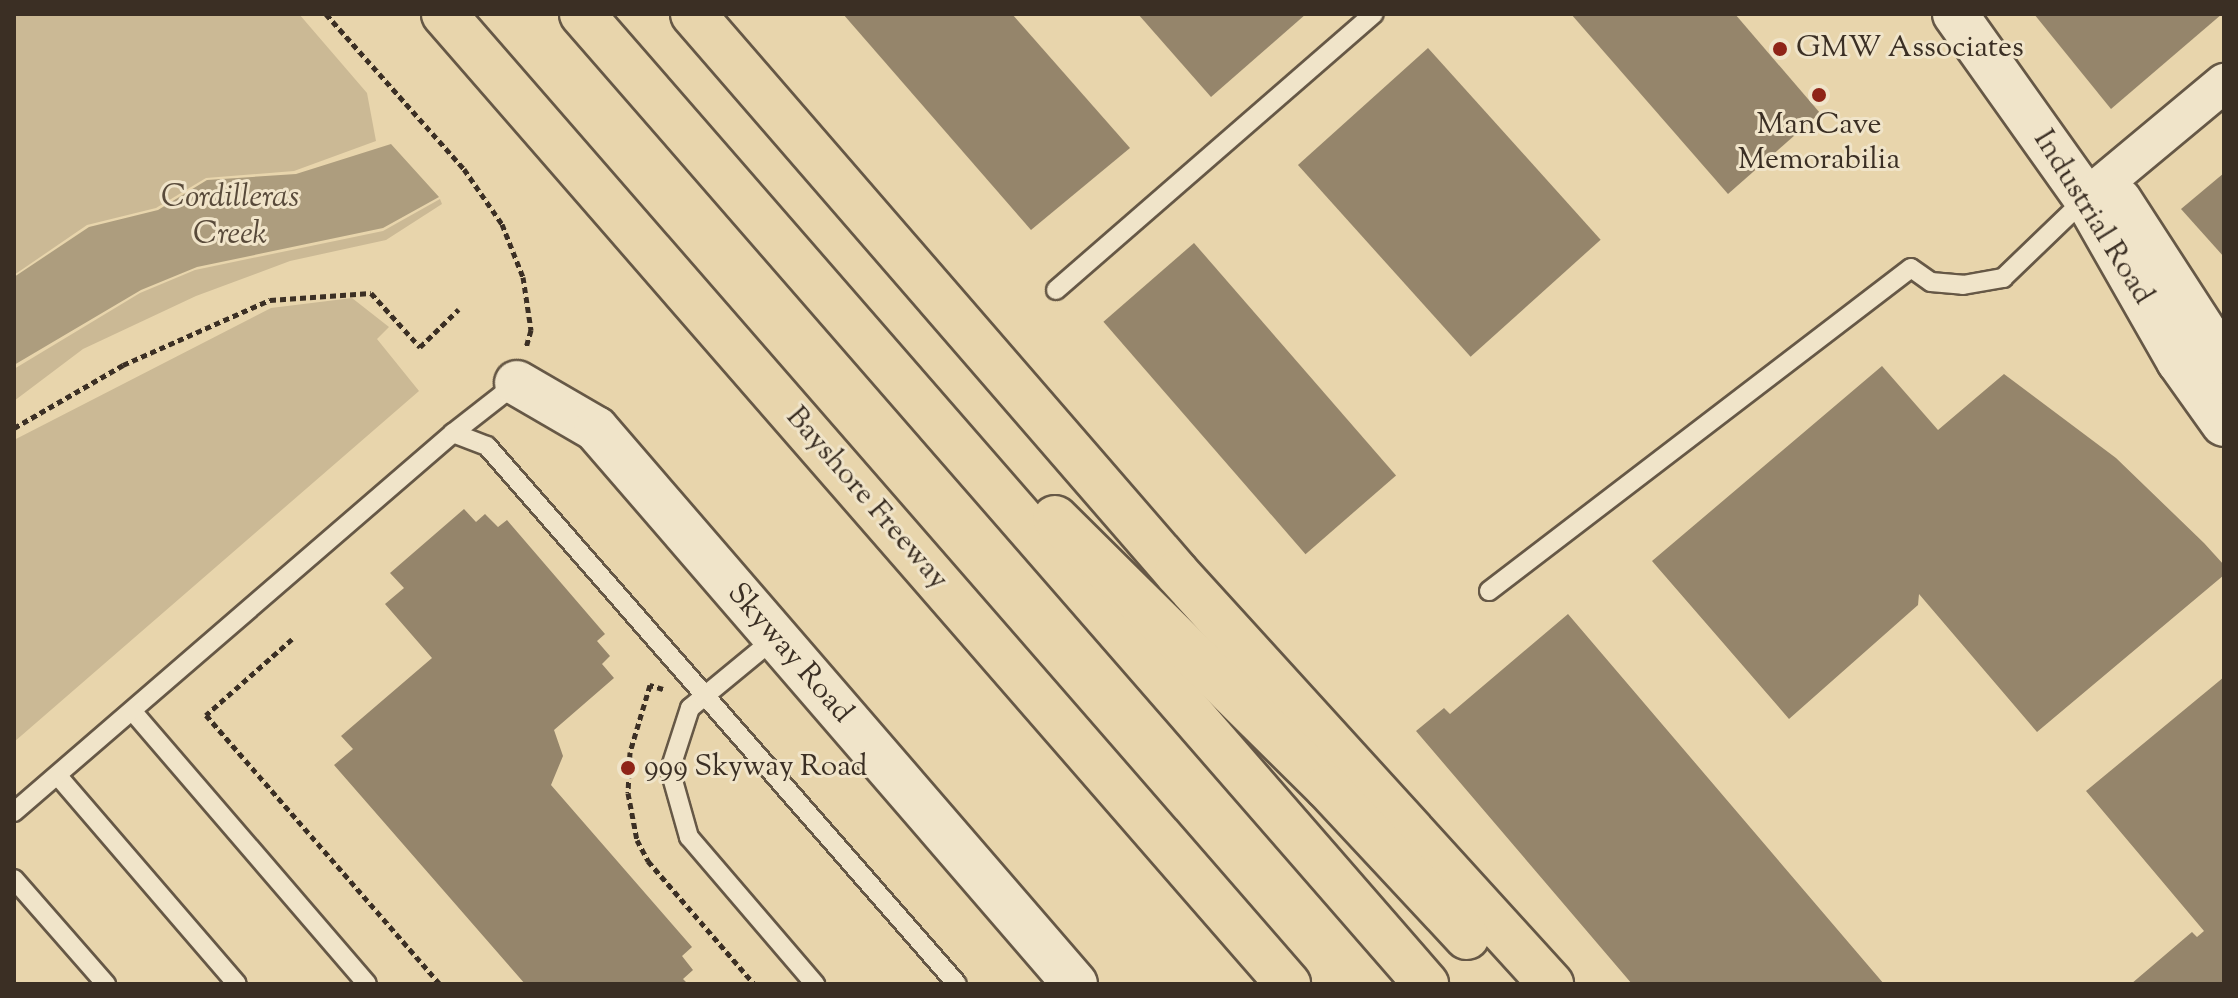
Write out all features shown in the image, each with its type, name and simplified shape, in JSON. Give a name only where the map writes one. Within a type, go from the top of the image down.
[{"type":"highway","name":"Bayshore Freeway","points":[[444,14],[1288,984]]},
{"type":"highway","points":[[582,14],[1426,984]]},
{"type":"highway","points":[[693,14],[1177,573],[1551,984]]},
{"type":"highway","points":[[809,275],[1327,787],[1511,984]]},
{"type":"main road","name":"Industrial Road","points":[[1955,14],[2096,190],[2224,362]]},
{"type":"main road","name":"Industrial Road","points":[[1985,14],[2096,190],[2179,361],[2224,424]]},
{"type":"main road","name":"Skyway Road","points":[[517,383],[596,429],[1075,984]]},
{"type":"street","points":[[2096,190],[2224,83]]},
{"type":"lane","points":[[1056,290],[1374,14]]},
{"type":"lane","points":[[1489,591],[1911,268],[1931,282],[1963,285],[2003,278],[2096,190]]},
{"type":"lane","points":[[14,812],[134,713],[453,433],[517,383]]},
{"type":"lane","points":[[453,433],[487,446],[957,984]]},
{"type":"lane","points":[[775,638],[690,708],[670,770],[689,837],[815,984]]},
{"type":"lane","points":[[134,713],[367,984]]},
{"type":"lane","points":[[58,776],[237,984]]},
{"type":"lane","points":[[14,879],[106,984]]},
{"type":"path","points":[[326,14],[464,169],[502,224],[523,277],[531,330],[517,383]]},
{"type":"path","points":[[14,428],[123,365],[270,300],[371,293],[420,347],[459,309]]},
{"type":"path","points":[[292,639],[206,715],[440,984]]},
{"type":"shaded area","points":[[14,14],[299,14],[367,93],[376,141],[294,171],[206,178],[156,208],[87,225],[14,275]]},
{"type":"shaded area","points":[[440,199],[442,204],[386,240],[290,261],[196,296],[83,349],[14,401],[14,369],[140,293],[195,270],[383,231]]},
{"type":"shaded area","points":[[352,298],[389,327],[377,339],[419,391],[14,742],[14,440],[271,308]]},
{"type":"water","name":"Cordilleras Creek","points":[[391,144],[439,197],[383,228],[197,267],[141,290],[14,365],[14,277],[89,227],[158,210],[207,180],[296,174]]},
{"type":"building","points":[[843,14],[1012,14],[1130,148],[1031,230]]},
{"type":"building","points":[[1138,14],[1306,14],[1211,97]]},
{"type":"building","points":[[1571,14],[1735,14],[1820,113],[1728,194]]},
{"type":"building","points":[[2034,14],[2222,14],[2111,109]]},
{"type":"building","points":[[1428,48],[1601,240],[1471,357],[1298,165]]},
{"type":"building","points":[[2224,173],[2224,257],[2181,209]]},
{"type":"building","points":[[1194,243],[1396,475],[1306,554],[1103,322]]},
{"type":"building","points":[[1882,366],[1938,430],[2004,374],[2116,458],[2204,543],[2224,565],[2224,575],[2037,732],[1919,594],[1918,605],[1789,719],[1652,561]]},
{"type":"building","points":[[464,509],[476,522],[485,514],[498,527],[507,520],[605,634],[597,641],[610,656],[602,664],[614,678],[554,730],[563,756],[551,785],[692,947],[682,956],[693,970],[683,979],[688,984],[525,984],[334,765],[353,749],[341,736],[432,658],[385,604],[404,588],[390,573]]},
{"type":"building","points":[[1568,614],[1884,984],[1632,984],[1416,731],[1444,708],[1450,714]]},
{"type":"building","points":[[2224,677],[2224,984],[2131,984],[2192,932],[2197,937],[2204,931],[2086,791]]},
{"type":"place","name":"GMW Associates","points":[[1780,49]]},
{"type":"place","name":"ManCave Memorabilia","points":[[1819,95]]},
{"type":"place","name":"999 Skyway Road","points":[[628,768]]}]
